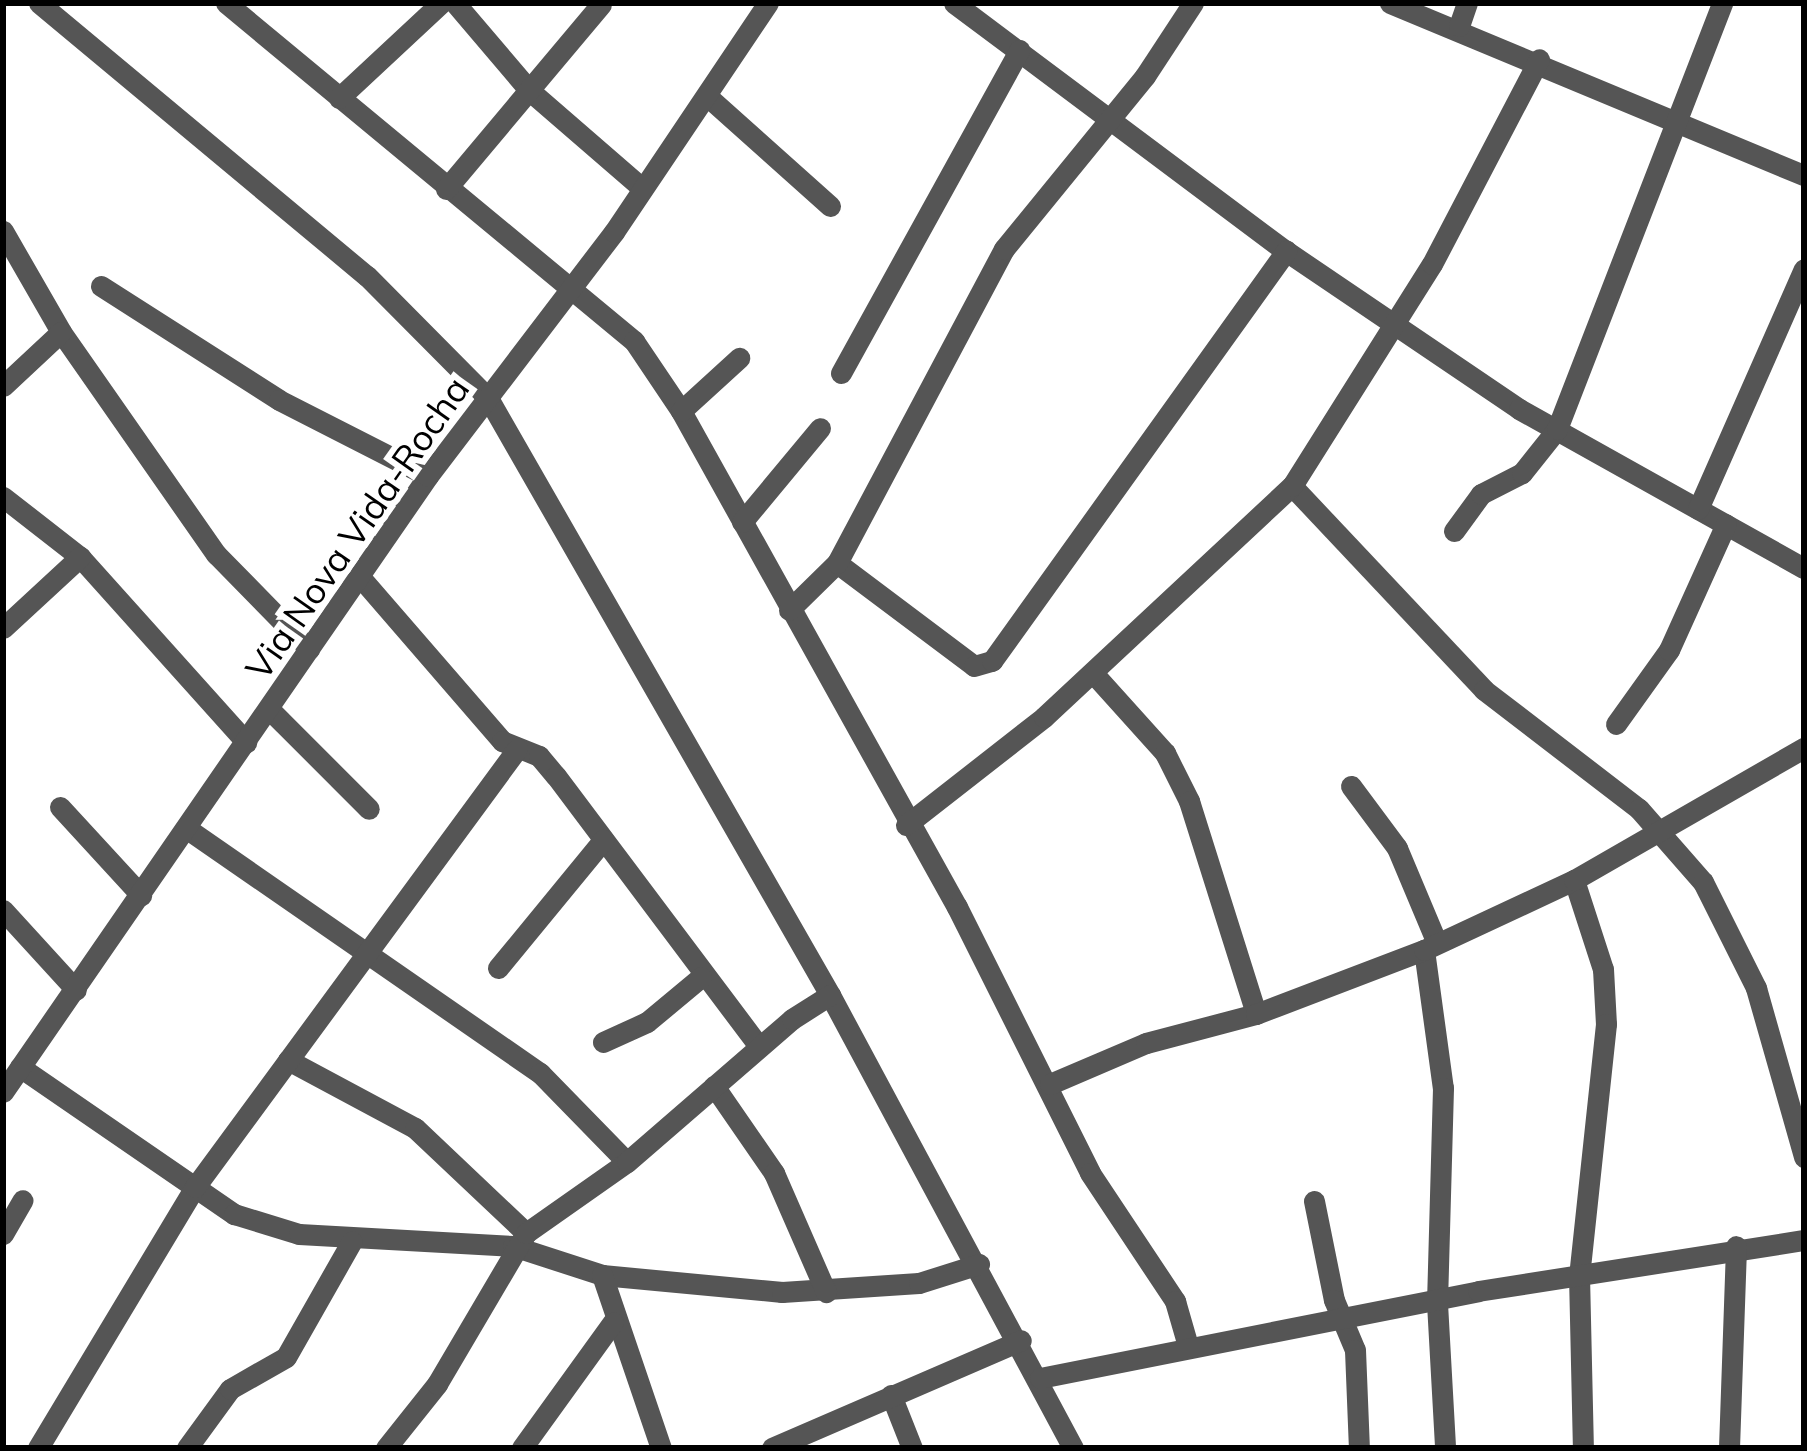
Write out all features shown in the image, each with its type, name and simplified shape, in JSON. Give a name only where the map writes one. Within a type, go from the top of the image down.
[{"type":"street","points":[[39,3],[380,287],[488,398],[830,995],[1021,1340],[1073,1448]]},
{"type":"street","points":[[226,3],[634,341],[681,410],[1050,1084],[1090,1173],[1175,1300],[1188,1346]]},
{"type":"street","points":[[339,98],[441,3]]},
{"type":"street","points":[[455,3],[530,91],[642,188]]},
{"type":"street","points":[[954,3],[1286,251],[1557,429],[1804,568]]},
{"type":"street","points":[[789,610],[837,562],[1004,249],[1193,3]]},
{"type":"street","points":[[1390,3],[1539,58],[1804,175]]},
{"type":"street","points":[[1459,26],[1467,3]]},
{"type":"street","points":[[1454,531],[1480,494],[1522,473],[1557,429],[1721,3]]},
{"type":"street","points":[[446,189],[602,4]]},
{"type":"street","name":"Via Nova Vida-Rocha","points":[[3,1093],[428,476],[572,288],[707,96],[757,7]]},
{"type":"street","points":[[841,373],[1019,50]]},
{"type":"street","points":[[906,825],[1093,673],[1292,486],[1484,171],[1539,58]]},
{"type":"street","points":[[707,96],[830,206]]},
{"type":"street","points":[[3,231],[62,332],[216,554],[309,650]]},
{"type":"street","points":[[837,562],[974,666],[992,661],[1286,251]]},
{"type":"street","points":[[1698,509],[1804,269]]},
{"type":"street","points":[[101,286],[279,400],[428,476]]},
{"type":"street","points":[[3,386],[62,332]]},
{"type":"street","points":[[681,410],[739,358]]},
{"type":"street","points":[[742,522],[820,428]]},
{"type":"street","points":[[1292,486],[1484,690],[1659,832],[1703,882],[1756,988],[1804,1157]]},
{"type":"street","points":[[3,497],[80,557],[246,742]]},
{"type":"street","points":[[1616,724],[1669,650],[1726,524]]},
{"type":"street","points":[[3,628],[80,557]]},
{"type":"street","points":[[361,578],[517,749],[539,756],[701,977],[759,1046]]},
{"type":"street","points":[[1093,673],[1166,753],[1189,801],[1256,1014]]},
{"type":"street","points":[[269,709],[369,809]]},
{"type":"street","points":[[1050,1084],[1146,1043],[1256,1014],[1430,947],[1574,880],[1804,748]]},
{"type":"street","points":[[38,1448],[195,1187],[517,749]]},
{"type":"street","points":[[1351,786],[1397,848],[1430,947],[1443,1088],[1437,1303],[1445,1448]]},
{"type":"street","points":[[60,807],[141,895]]},
{"type":"street","points":[[186,828],[540,1073],[627,1162]]},
{"type":"street","points":[[498,968],[603,840]]},
{"type":"street","points":[[1574,880],[1603,969],[1606,1024],[1580,1275],[1582,1448]]},
{"type":"street","points":[[3,910],[76,990]]},
{"type":"street","points":[[603,1042],[646,1022],[701,977]]},
{"type":"street","points":[[386,1448],[448,1366],[519,1239],[627,1162],[759,1046],[830,995]]},
{"type":"street","points":[[288,1060],[415,1128],[519,1239],[602,1275],[826,1292],[919,1282],[979,1264]]},
{"type":"street","points":[[20,1067],[195,1187],[269,1227],[352,1241],[519,1239]]},
{"type":"street","points":[[714,1086],[774,1174],[826,1292]]},
{"type":"street","points":[[3,1234],[22,1200]]},
{"type":"street","points":[[1314,1201],[1334,1300],[1347,1320],[1359,1448]]},
{"type":"street","points":[[1040,1378],[1188,1346],[1736,1246],[1804,1240]]},
{"type":"street","points":[[187,1448],[230,1390],[286,1357],[352,1241]]},
{"type":"street","points":[[1729,1448],[1736,1246]]},
{"type":"street","points":[[602,1275],[613,1322],[661,1448]]},
{"type":"street","points":[[521,1448],[613,1322]]},
{"type":"street","points":[[772,1448],[1021,1340]]},
{"type":"street","points":[[891,1395],[912,1448]]}]
